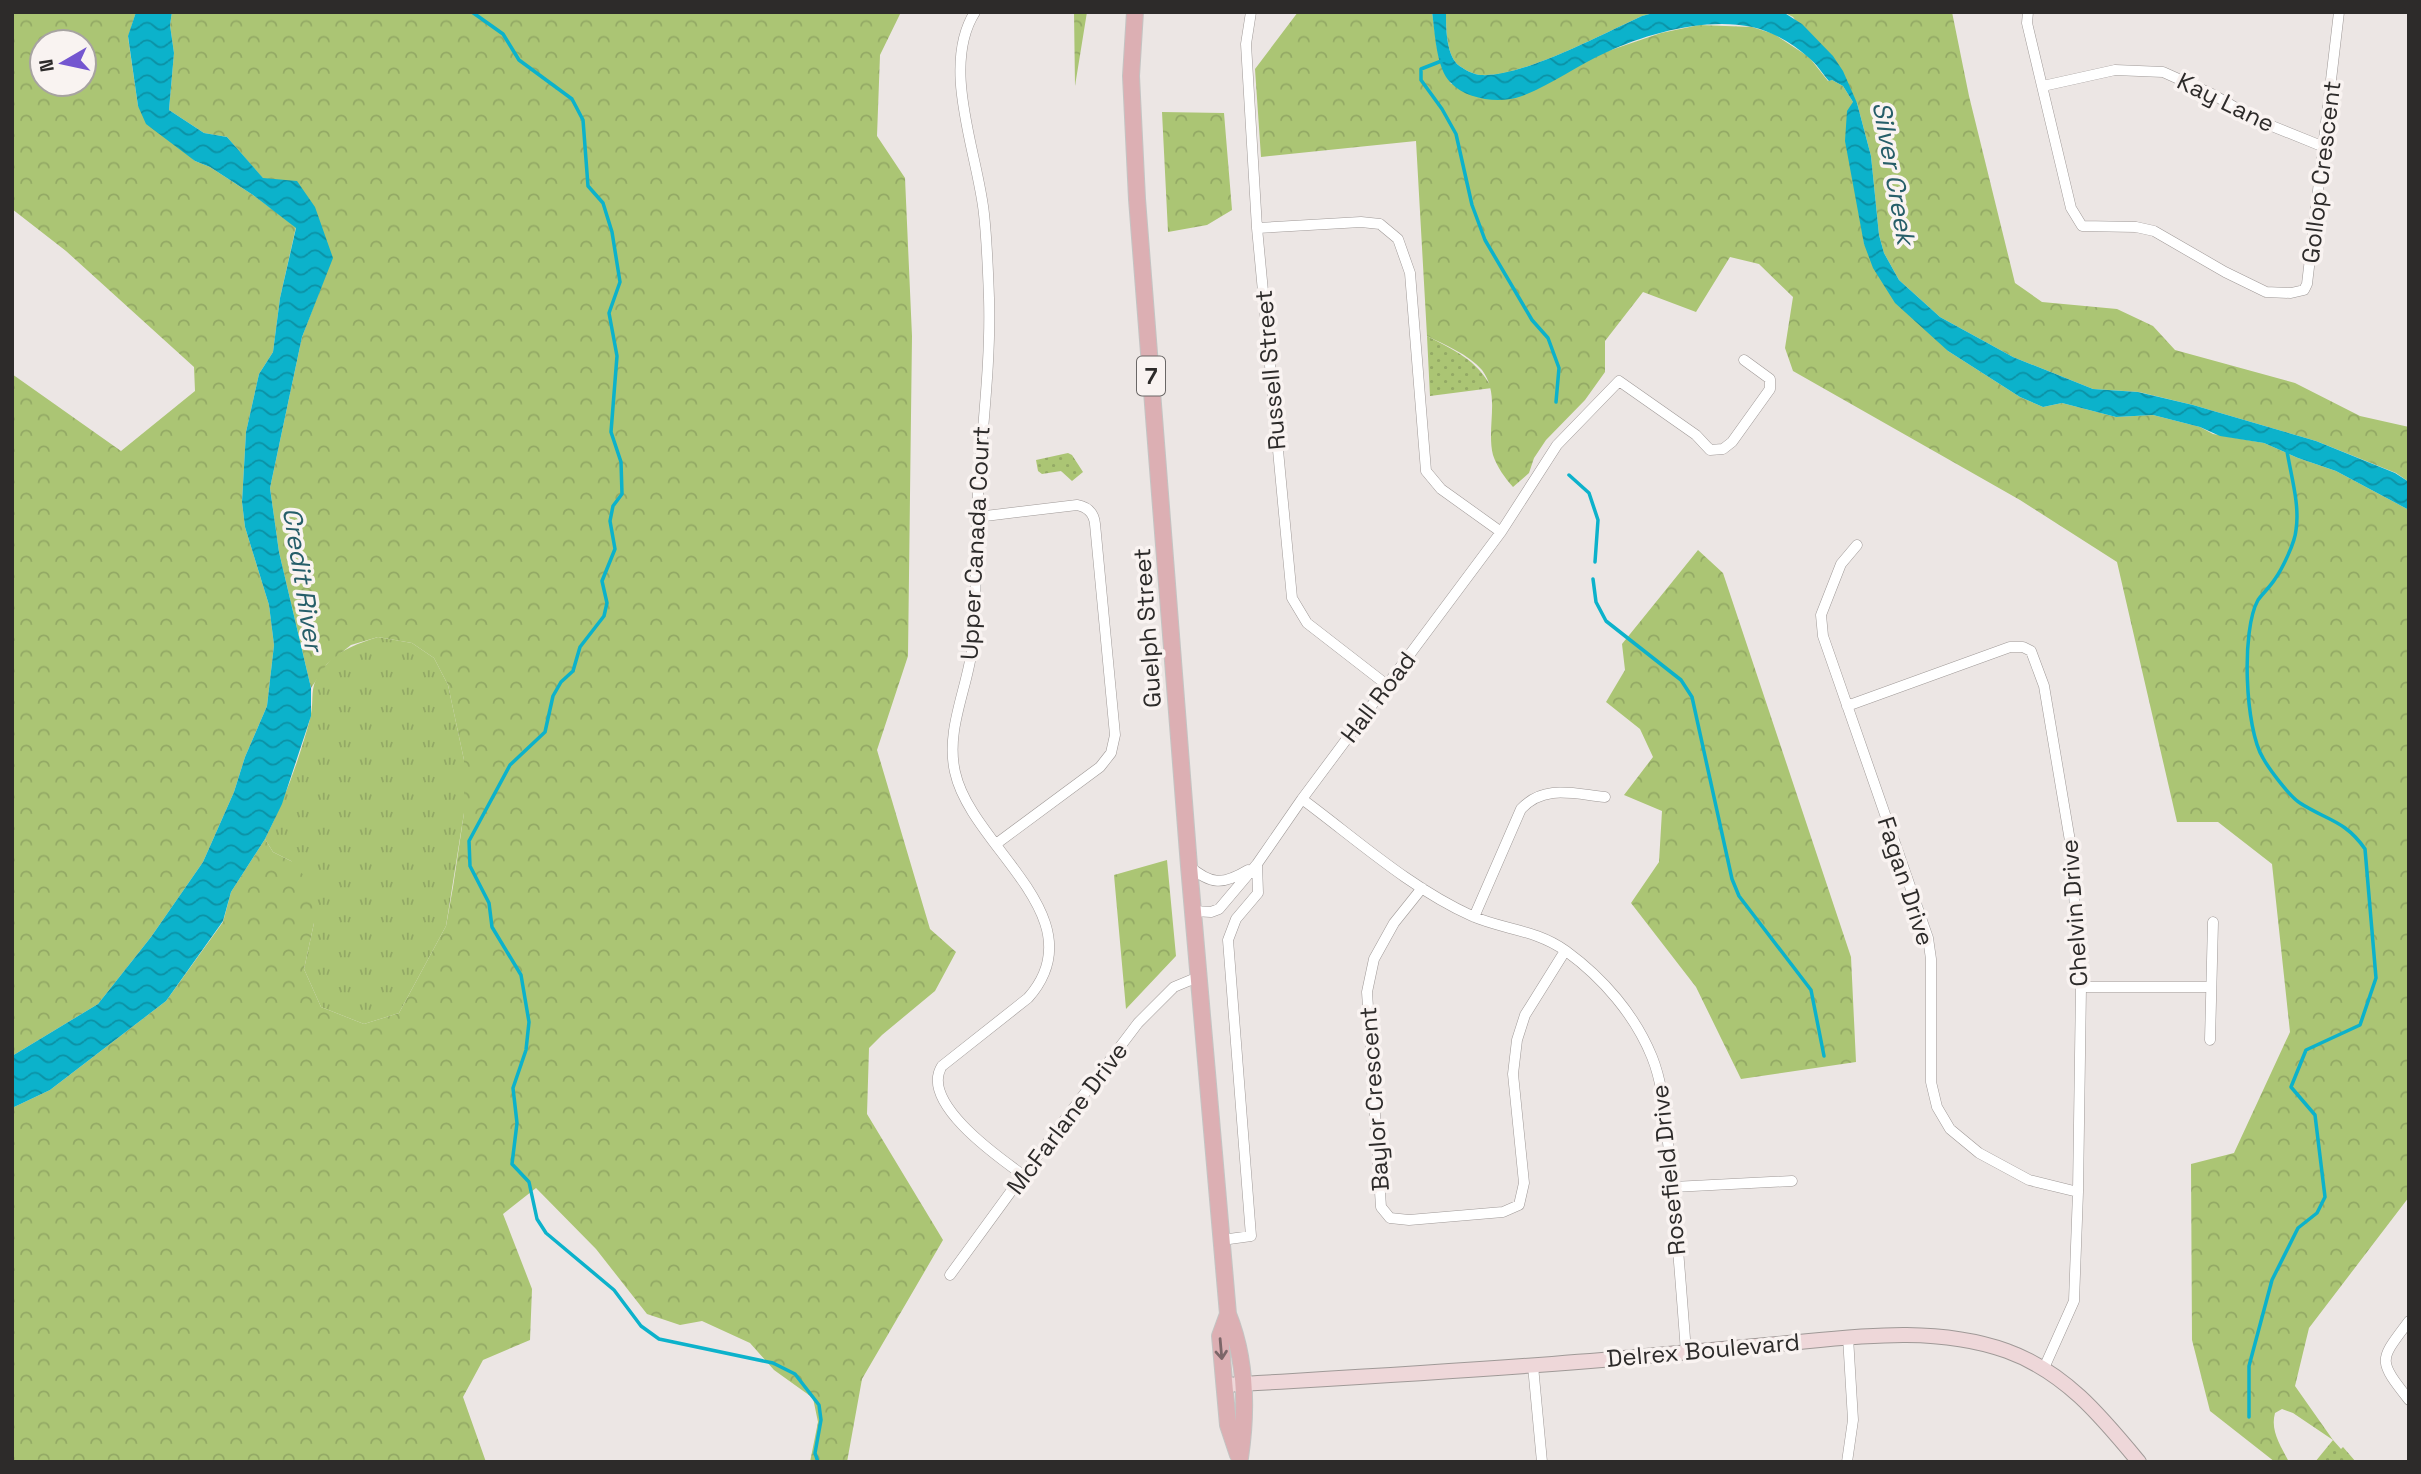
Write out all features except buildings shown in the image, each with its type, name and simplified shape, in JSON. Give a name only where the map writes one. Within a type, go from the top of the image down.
[{"type":"main road","name":"Guelph Street","points":[[1135,12],[1131,76],[1137,199],[1198,977],[1228,1314],[1237,1337],[1242,1384],[1245,1424],[1240,1460]]},
{"type":"main road","name":"Guelph Street","points":[[1228,1314],[1220,1336],[1224,1385],[1228,1425],[1240,1460]]},
{"type":"street","name":"Upper Canada Court","points":[[975,12],[969,22],[960,59],[962,92],[984,213],[989,300],[976,517],[973,642],[952,738],[953,757],[955,772],[967,804],[1043,916],[1050,940],[1048,964],[1038,986],[1028,998],[942,1066],[937,1074],[936,1084],[939,1093],[974,1138],[1023,1175]]},
{"type":"street","name":"Russell Street","points":[[1251,12],[1246,44],[1257,228],[1292,598],[1307,623],[1387,685]]},
{"type":"street","name":"Gollop Crescent","points":[[2028,12],[2027,23],[2071,208],[2082,226],[2136,227],[2154,231],[2266,292],[2291,293],[2304,290],[2308,284],[2339,12]]},
{"type":"street","name":"Kay Lane","points":[[2043,86],[2115,70],[2163,72],[2212,94],[2257,120],[2324,147]]},
{"type":"street","points":[[1257,228],[1361,222],[1380,224],[1398,239],[1409,273],[1426,471],[1441,489],[1501,532]]},
{"type":"street","name":"Hall Road","points":[[1194,911],[1211,912],[1219,909],[1257,864],[1302,799],[1501,532],[1557,445],[1619,381],[1696,435],[1710,450],[1723,449],[1732,442],[1770,389],[1770,379],[1744,360]]},
{"type":"street","points":[[976,517],[1077,505],[1085,507],[1091,513],[1095,520],[1115,735],[1111,753],[1100,767],[996,844]]},
{"type":"street","name":"Fagan Drive","points":[[1857,545],[1841,564],[1821,615],[1823,636],[1927,938],[1931,960],[1931,1082],[1937,1107],[1950,1129],[1979,1153],[2029,1180],[2078,1192]]},
{"type":"street","name":"Chelvin Drive","points":[[1847,706],[2010,647],[2024,647],[2031,651],[2045,686],[2070,841],[2081,987],[2074,1301],[2044,1368]]},
{"type":"street","points":[[1474,917],[1521,809],[1530,800],[1551,792],[1605,797]]},
{"type":"street","name":"Rosefield Drive","points":[[1302,799],[1422,888],[1474,917],[1534,933],[1565,951],[1612,992],[1633,1021],[1652,1056],[1661,1085],[1673,1187],[1686,1352]]},
{"type":"street","points":[[1189,866],[1203,878],[1219,882],[1235,878],[1257,864]]},
{"type":"street","name":"Hall Road","points":[[1222,1240],[1251,1236],[1228,940],[1236,919],[1258,893],[1257,864]]},
{"type":"street","name":"Baylor Crescent","points":[[1422,888],[1394,923],[1374,959],[1367,992],[1381,1207],[1390,1218],[1409,1220],[1503,1212],[1519,1205],[1524,1183],[1513,1074],[1517,1040],[1525,1015],[1565,951]]},
{"type":"street","points":[[2210,1040],[2213,922]]},
{"type":"street","name":"McFarlane Drive","points":[[950,1275],[1138,1023],[1174,987],[1198,977]]},
{"type":"street","points":[[2081,987],[2210,987]]},
{"type":"street","points":[[1673,1187],[1792,1181]]},
{"type":"street","points":[[2409,1321],[2385,1352],[2389,1375],[2409,1400]]},
{"type":"street","name":"Delrex Boulevard","points":[[1224,1385],[1533,1366],[1848,1337],[1912,1334],[1969,1340],[2008,1352],[2044,1368],[2096,1409],[2139,1462]]},
{"type":"street","points":[[1847,1462],[1853,1420],[1848,1337]]},
{"type":"street","points":[[1533,1366],[1542,1462]]},
{"type":"green space","points":[[12,12],[136,12],[128,37],[138,106],[195,161],[210,167],[253,195],[296,227],[280,298],[273,352],[259,374],[246,432],[242,502],[245,527],[269,605],[274,645],[267,706],[245,757],[234,792],[203,862],[151,937],[98,1004],[12,1056],[12,374],[121,451],[195,391],[194,367],[66,251],[12,209]]},
{"type":"green space","points":[[172,12],[901,12],[880,55],[877,136],[905,178],[912,336],[908,656],[877,750],[930,929],[956,952],[935,991],[869,1048],[867,1114],[943,1240],[862,1379],[847,1462],[810,1462],[818,1422],[813,1398],[774,1370],[750,1343],[702,1321],[680,1325],[647,1314],[596,1249],[536,1188],[503,1214],[532,1289],[530,1340],[483,1360],[463,1397],[486,1462],[12,1462],[12,1108],[50,1090],[166,1001],[223,922],[231,892],[265,839],[273,852],[291,861],[315,888],[314,923],[304,969],[321,1007],[364,1024],[399,1013],[446,926],[464,813],[464,760],[448,685],[434,658],[412,643],[378,637],[351,645],[327,664],[311,688],[279,552],[270,488],[302,337],[332,258],[227,137],[204,133],[169,110],[174,53],[170,25]]},
{"type":"green space","points":[[1074,12],[1087,12],[1075,86]]},
{"type":"green space","points":[[1298,12],[1432,12],[1437,48],[1451,84],[1608,51],[1661,33],[1699,25],[1752,27],[1774,34],[1809,57],[1828,81],[1832,80],[1843,86],[1853,102],[1864,244],[1948,351],[2020,397],[2043,407],[2062,403],[2116,417],[2153,415],[2200,427],[2213,434],[2264,443],[2336,471],[2409,510],[2409,1197],[2309,1328],[2295,1386],[2333,1440],[2293,1413],[2282,1409],[2275,1413],[2274,1426],[2289,1462],[2275,1462],[2210,1411],[2192,1340],[2191,1164],[2234,1153],[2290,1032],[2272,864],[2218,822],[2177,822],[2117,562],[2020,500],[1793,371],[1785,348],[1793,297],[1759,264],[1730,257],[1696,312],[1643,292],[1605,341],[1605,372],[1585,400],[1546,440],[1534,458],[1529,473],[1513,487],[1493,455],[1492,400],[1488,380],[1470,359],[1427,336],[1416,141],[1261,157],[1255,69]]},
{"type":"green space","points":[[1446,12],[1658,12],[1642,16],[1540,62],[1498,74],[1481,75],[1465,70],[1453,59],[1447,39]]},
{"type":"green space","points":[[1783,12],[1952,12],[1969,96],[2015,283],[2042,302],[2117,309],[2153,326],[2175,350],[2295,383],[2360,416],[2409,427],[2409,482],[2396,473],[2316,441],[2139,392],[2093,389],[2013,357],[1940,317],[1899,280],[1884,253],[1879,235],[1871,156],[1857,103],[1793,17]]},
{"type":"green space","points":[[1162,112],[1224,113],[1232,210],[1207,225],[1168,232]]},
{"type":"green space","points":[[1427,336],[1471,362],[1492,388],[1430,396]]},
{"type":"green space","points":[[1068,453],[1083,472],[1072,481],[1061,471],[1042,474],[1038,471],[1036,460]]},
{"type":"green space","points":[[1698,550],[1723,573],[1851,957],[1856,1062],[1741,1079],[1696,987],[1631,903],[1659,862],[1662,811],[1624,795],[1653,757],[1640,729],[1606,702],[1625,670],[1622,644]]},
{"type":"green space","points":[[378,637],[412,643],[434,658],[448,685],[464,760],[464,813],[446,926],[399,1013],[364,1024],[321,1007],[304,969],[314,923],[291,861],[273,852],[265,839],[301,750],[312,711],[316,679],[338,654]]},
{"type":"green space","points":[[1167,860],[1176,956],[1126,1009],[1114,875]]},
{"type":"green space","points":[[2333,1440],[2341,1449],[2343,1447],[2356,1462],[2315,1462]]},
{"type":"water","name":"Credit River","points":[[136,12],[172,12],[170,25],[174,53],[169,110],[204,133],[227,137],[263,178],[297,181],[315,207],[333,258],[302,337],[270,488],[279,552],[311,688],[311,716],[282,804],[265,839],[231,892],[223,921],[166,1001],[50,1090],[12,1108],[12,1056],[98,1004],[151,937],[203,862],[234,792],[245,757],[267,706],[274,645],[269,605],[245,527],[242,502],[246,432],[259,374],[273,352],[280,298],[296,228],[253,195],[210,167],[195,161],[146,124],[138,106],[128,36]]},
{"type":"water","points":[[1432,12],[1446,12],[1453,59],[1469,71],[1481,75],[1498,74],[1540,62],[1642,16],[1657,12],[1783,12],[1802,24],[1833,56],[1843,71],[1857,103],[1871,156],[1879,235],[1884,253],[1899,280],[1940,317],[2013,357],[2093,389],[2138,392],[2193,405],[2316,441],[2395,473],[2409,482],[2409,510],[2336,471],[2264,443],[2220,436],[2200,427],[2153,415],[2116,417],[2062,403],[2043,407],[2020,397],[1948,351],[1895,303],[1873,268],[1864,244],[1845,141],[1847,111],[1853,102],[1843,86],[1829,81],[1811,59],[1775,35],[1735,24],[1697,26],[1659,33],[1607,52],[1522,96],[1495,100],[1466,93],[1446,77],[1437,50]]},
{"type":"waterway","points":[[472,12],[503,34],[519,60],[572,99],[583,120],[588,186],[603,203],[612,232],[620,282],[609,313],[617,356],[611,432],[621,462],[622,494],[613,506],[610,521],[615,549],[602,581],[607,603],[604,616],[580,647],[573,671],[561,682],[553,696],[545,732],[510,765],[469,841],[470,866],[489,903],[492,927],[521,975],[529,1022],[526,1050],[513,1088],[517,1123],[512,1164],[529,1182],[537,1219],[546,1233],[614,1290],[641,1326],[659,1339],[773,1363],[795,1374],[819,1405],[821,1420],[815,1453],[818,1462]]},
{"type":"waterway","points":[[1444,60],[1421,69],[1421,80],[1456,134],[1472,205],[1485,240],[1532,320],[1548,338],[1559,368],[1556,402]]},
{"type":"waterway","points":[[2249,1417],[2249,1366],[2272,1280],[2298,1228],[2317,1213],[2325,1197],[2315,1115],[2291,1087],[2306,1050],[2360,1025],[2376,978],[2365,849],[2358,839],[2342,826],[2300,803],[2291,795],[2263,758],[2252,725],[2247,656],[2253,614],[2258,600],[2284,563],[2296,530],[2296,501],[2287,451]]},
{"type":"waterway","points":[[1569,475],[1589,493],[1598,520],[1595,562]]},
{"type":"waterway","points":[[1593,579],[1596,602],[1606,621],[1681,680],[1692,697],[1732,879],[1739,896],[1811,990],[1824,1056]]},
{"type":"water label","name":"Silver Creek","points":[[1894,173]]}]
